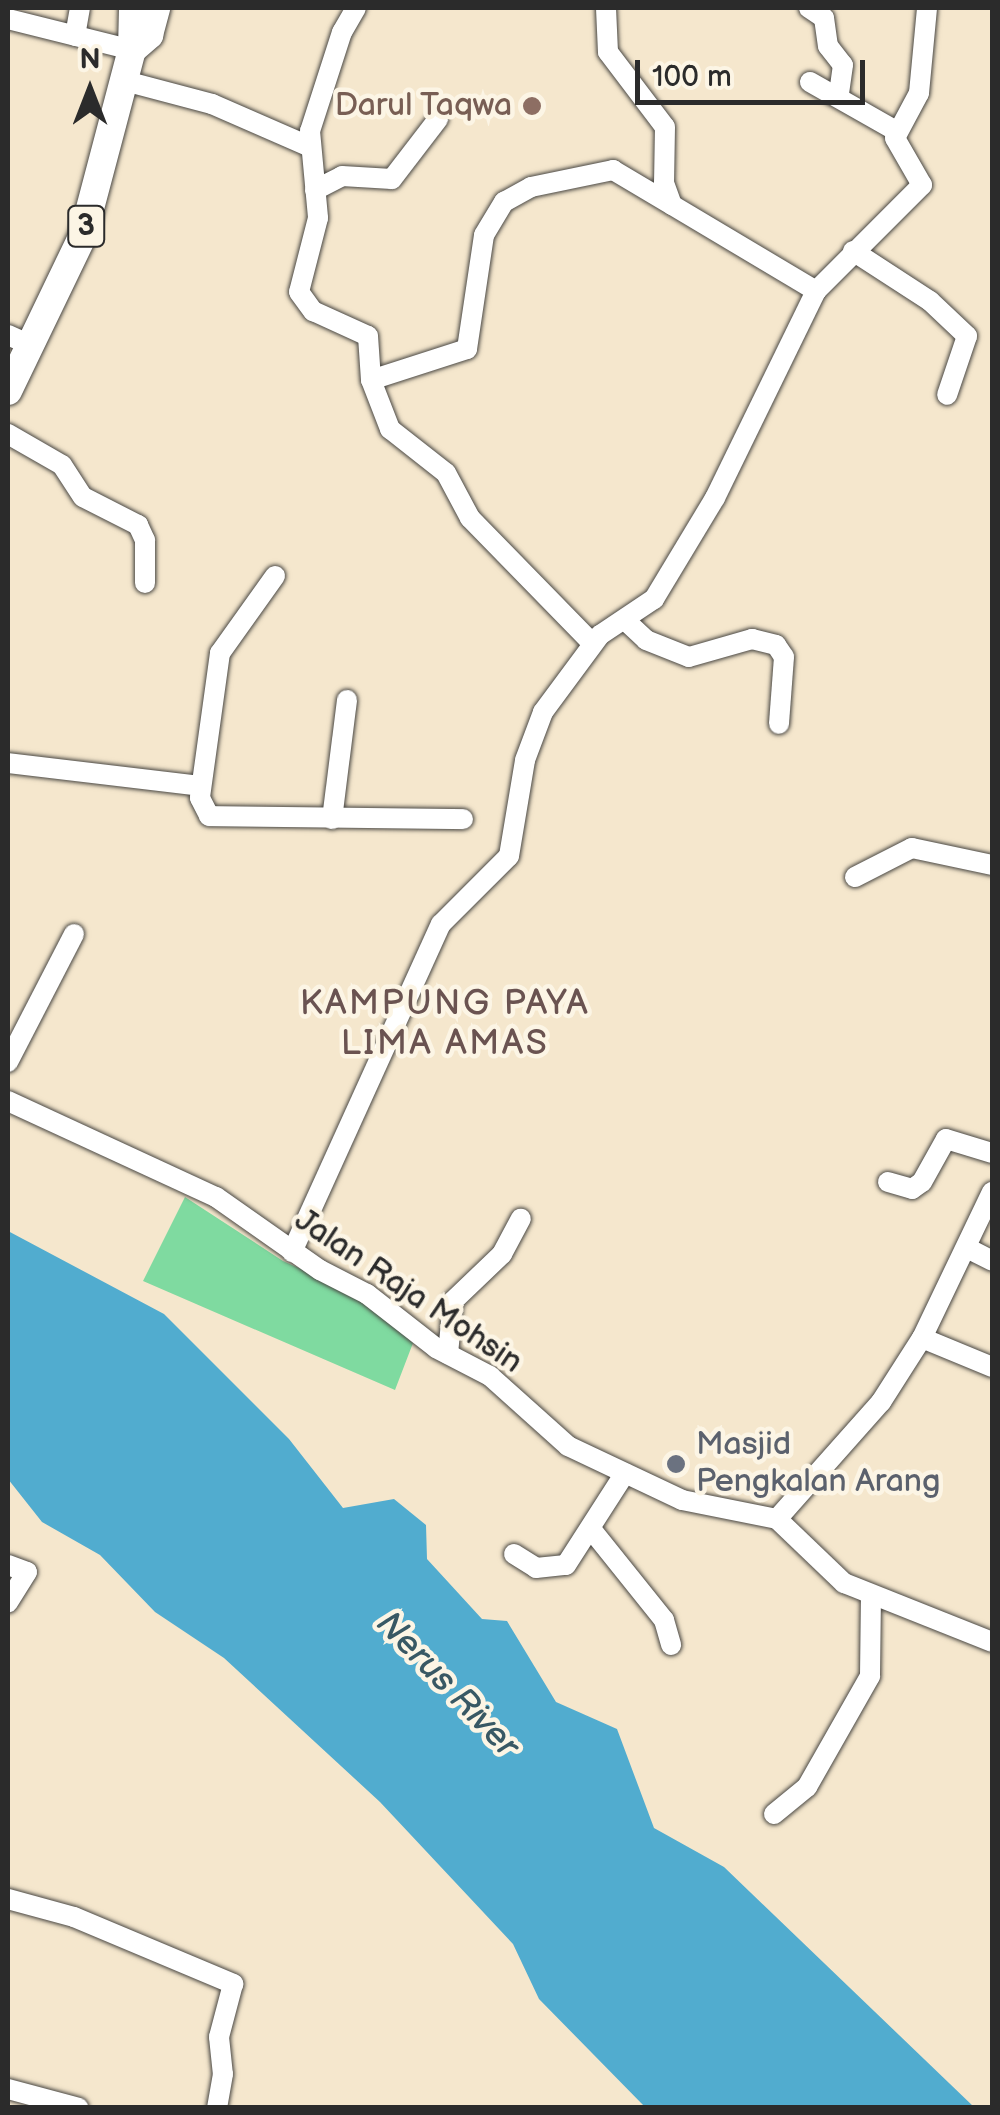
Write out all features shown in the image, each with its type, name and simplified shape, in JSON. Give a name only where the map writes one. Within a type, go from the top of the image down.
[{"type":"highway","name":"3","points":[[8,391],[19,340],[83,235],[126,81],[132,50],[133,8]]},
{"type":"highway","name":"3","points":[[132,50],[149,35],[156,8]]},
{"type":"street","points":[[75,36],[80,8]]},
{"type":"street","points":[[356,8],[329,67],[308,146],[316,234],[299,292],[313,311],[368,336],[371,380],[390,430],[446,474],[470,518],[592,643]]},
{"type":"street","points":[[606,8],[608,52],[665,126],[664,183],[672,205]]},
{"type":"street","points":[[809,8],[824,18],[826,41],[844,65],[839,94]]},
{"type":"street","points":[[292,1252],[441,924],[509,856],[530,743],[552,697],[592,643],[627,622],[654,599],[715,498],[816,291],[922,185],[897,144],[898,132],[918,92],[927,8]]},
{"type":"street","points":[[8,19],[132,50]]},
{"type":"street","points":[[126,81],[212,104],[308,146]]},
{"type":"street","points":[[810,82],[839,94],[898,132]]},
{"type":"street","points":[[314,190],[342,176],[392,179],[438,118]]},
{"type":"street","points":[[371,380],[467,349],[484,235],[504,202],[532,187],[613,170],[816,291]]},
{"type":"street","points":[[854,251],[923,296],[968,336],[947,395]]},
{"type":"street","points":[[8,434],[62,465],[83,498],[138,525],[145,540],[145,583]]},
{"type":"street","points":[[275,576],[220,653],[201,786],[202,807],[217,819],[463,819]]},
{"type":"street","points":[[627,622],[646,640],[689,657],[752,639],[776,645],[784,657],[779,724]]},
{"type":"street","points":[[332,819],[347,700]]},
{"type":"street","points":[[8,763],[201,786]]},
{"type":"street","points":[[855,878],[912,848],[960,863],[992,864]]},
{"type":"street","points":[[8,1062],[74,934]]},
{"type":"street","name":"Jalan Raja Mohsin","points":[[8,1102],[182,1178],[292,1252],[367,1294],[448,1354],[490,1376],[568,1446],[682,1500],[778,1518]]},
{"type":"street","points":[[888,1182],[912,1189],[922,1182],[946,1139],[992,1152]]},
{"type":"street","points":[[992,1192],[922,1338],[881,1402],[778,1518],[820,1565],[871,1596],[992,1642]]},
{"type":"street","points":[[448,1354],[453,1301],[502,1254],[521,1220]]},
{"type":"street","points":[[967,1248],[992,1261]]},
{"type":"street","points":[[922,1338],[992,1367]]},
{"type":"street","points":[[514,1554],[536,1568],[566,1565],[625,1473]]},
{"type":"street","points":[[591,1529],[664,1620],[671,1645]]},
{"type":"street","points":[[8,1565],[26,1572],[8,1603]]},
{"type":"street","points":[[774,1814],[807,1787],[870,1676],[871,1596]]},
{"type":"street","points":[[8,1899],[74,1917],[233,1984],[218,2037],[224,2074],[218,2108]]},
{"type":"street","points":[[8,2089],[79,2108]]},
{"type":"green space","points":[[185,1197],[283,1261],[360,1295],[413,1343],[395,1390],[143,1281]]},
{"type":"water","name":"Nerus River","points":[[8,1231],[164,1314],[289,1439],[343,1508],[394,1499],[426,1525],[427,1559],[482,1619],[507,1621],[556,1702],[617,1729],[654,1828],[724,1867],[974,2107],[645,2107],[539,1999],[513,1944],[380,1802],[224,1658],[155,1612],[100,1555],[42,1522],[8,1479]]},
{"type":"place","name":"Darul Taqwa","points":[[532,106]]},
{"type":"place","name":"Masjid Pengkalan Arang","points":[[676,1464]]},
{"type":"district","name":"KAMPUNG PAYA LIMA AMAS","points":[[445,1024]]}]
